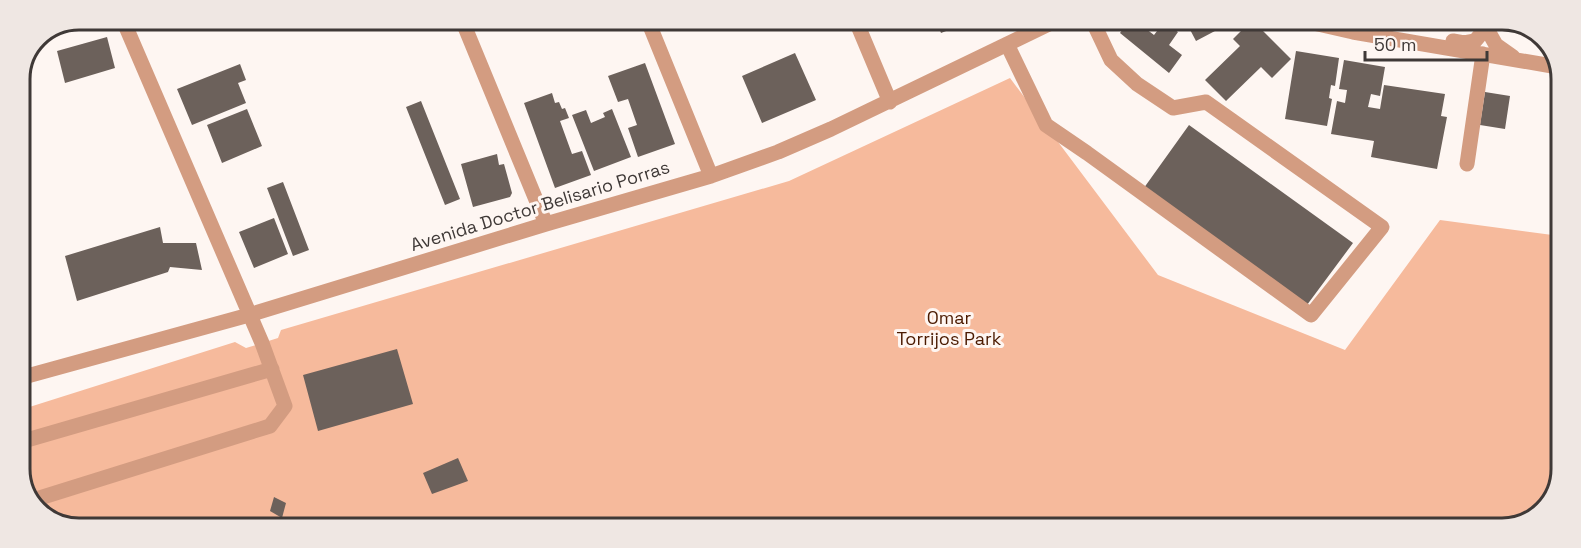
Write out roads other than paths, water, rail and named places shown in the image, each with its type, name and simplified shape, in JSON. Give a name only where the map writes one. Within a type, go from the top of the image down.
[{"type":"street","points":[[39,498],[270,426],[285,406],[272,369],[127,30]]},
{"type":"street","points":[[466,30],[546,224]]},
{"type":"street","points":[[652,30],[711,176]]},
{"type":"street","points":[[859,30],[890,102]]},
{"type":"street","name":"Avenida Doctor Belisario Porras","points":[[30,375],[249,315],[711,176],[778,152],[890,102],[1036,30]]},
{"type":"street","points":[[1007,44],[1046,125],[1311,315],[1382,227],[1206,102],[1173,108],[1137,84],[1111,60],[1097,30]]},
{"type":"street","points":[[1344,30],[1549,65]]},
{"type":"street","points":[[1408,42],[1430,39],[1464,43],[1475,41],[1481,30]]},
{"type":"street","points":[[1487,30],[1496,45],[1515,59]]},
{"type":"street","points":[[1467,164],[1483,54]]},
{"type":"street","points":[[30,439],[272,369]]},
{"type":"park label","name":"Omar Torrijos Park","points":[[949,328]]}]
